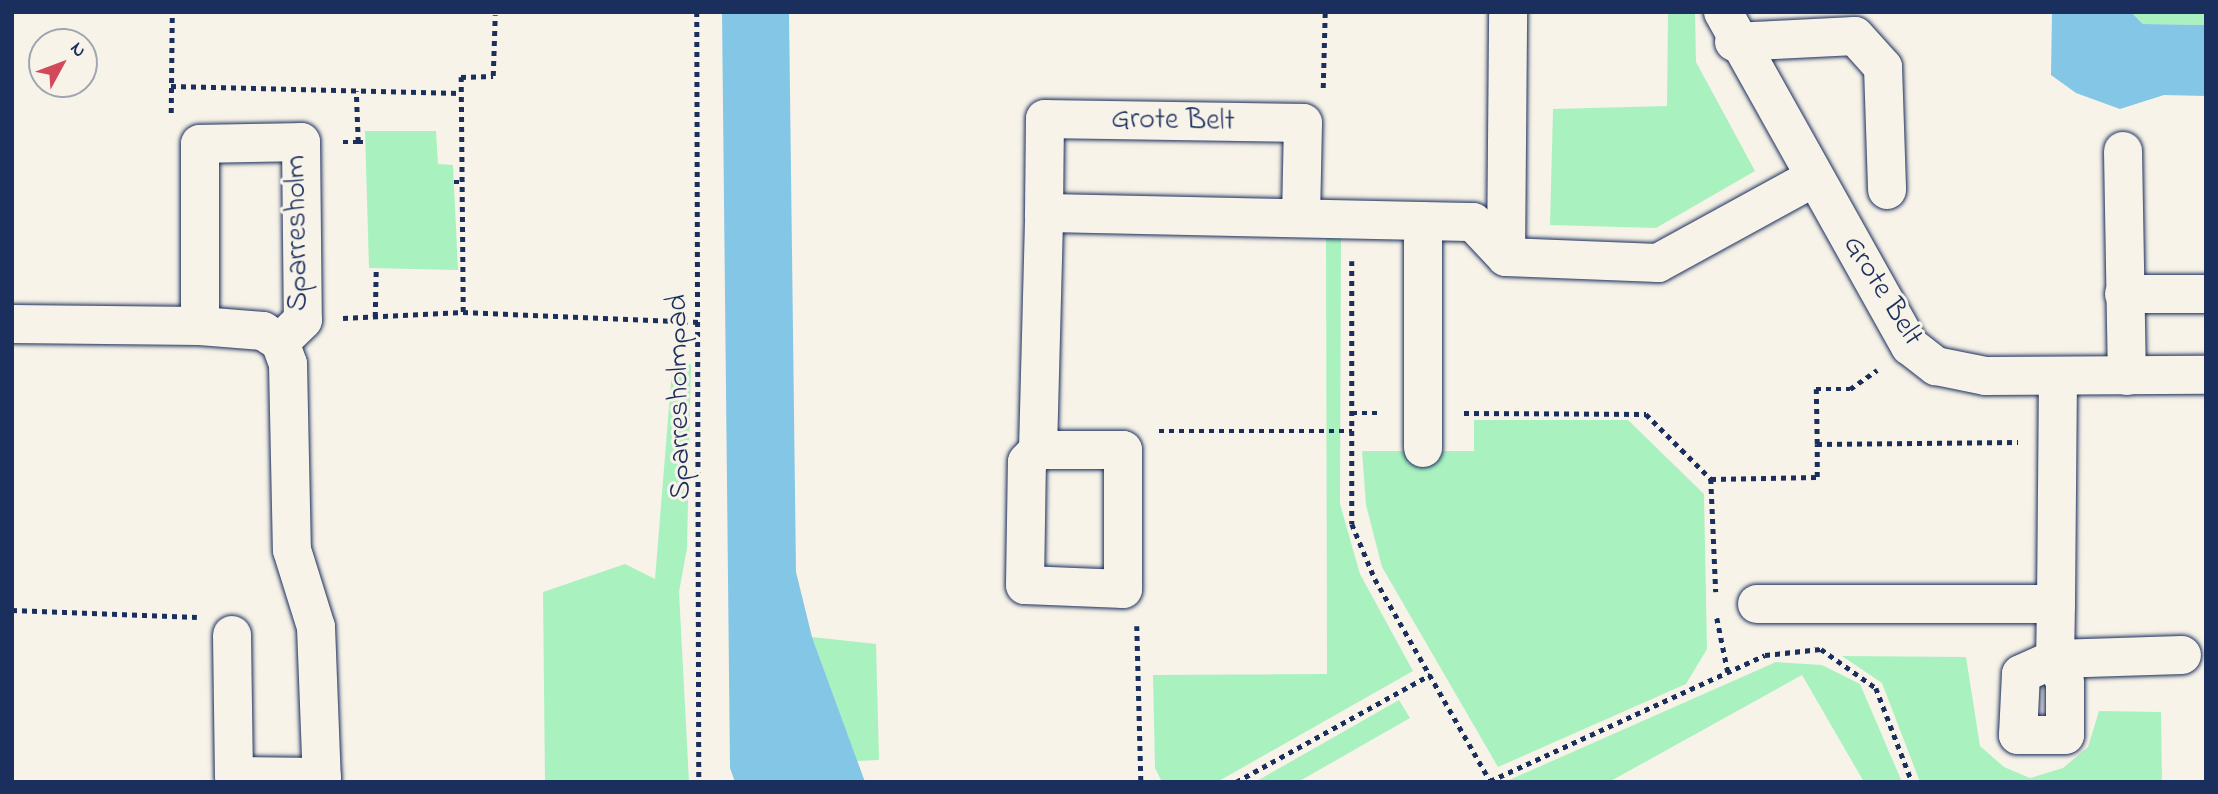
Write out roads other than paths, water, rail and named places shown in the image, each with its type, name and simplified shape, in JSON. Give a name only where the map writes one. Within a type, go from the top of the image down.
[{"type":"street","points":[[1506,257],[1508,12]]},
{"type":"street","name":"Grote Belt","points":[[1729,27],[1910,346],[1936,366],[1973,373],[2058,376],[2206,375]]},
{"type":"street","name":"Grote Belt","points":[[1729,27],[1855,36],[1883,67],[1887,190]]},
{"type":"street","name":"Grote Belt","points":[[1038,450],[1123,450],[1123,589],[1025,585],[1027,462],[1038,450],[1045,119],[1303,123],[1301,216]]},
{"type":"street","name":"Sparresholm","points":[[201,326],[200,144],[301,142],[288,364],[292,551],[316,627],[322,779],[234,776],[232,635]]},
{"type":"street","points":[[2123,151],[2127,376]]},
{"type":"street","points":[[1044,213],[1301,216],[1473,222],[1506,257],[1658,263],[1813,178]]},
{"type":"street","points":[[1423,221],[1423,430]]},
{"type":"street","points":[[2124,294],[2206,294]]},
{"type":"street","name":"Sparresholm","points":[[12,324],[201,326],[292,331]]},
{"type":"street","points":[[2058,376],[2055,659],[2182,655]]},
{"type":"street","points":[[1757,604],[2056,604]]},
{"type":"water","points":[[722,12],[789,12],[796,572],[812,637],[865,782],[735,782],[730,768]]},
{"type":"water","points":[[2052,12],[2131,12],[2143,24],[2206,25],[2206,96],[2164,95],[2120,109],[2076,93],[2051,75]]}]
